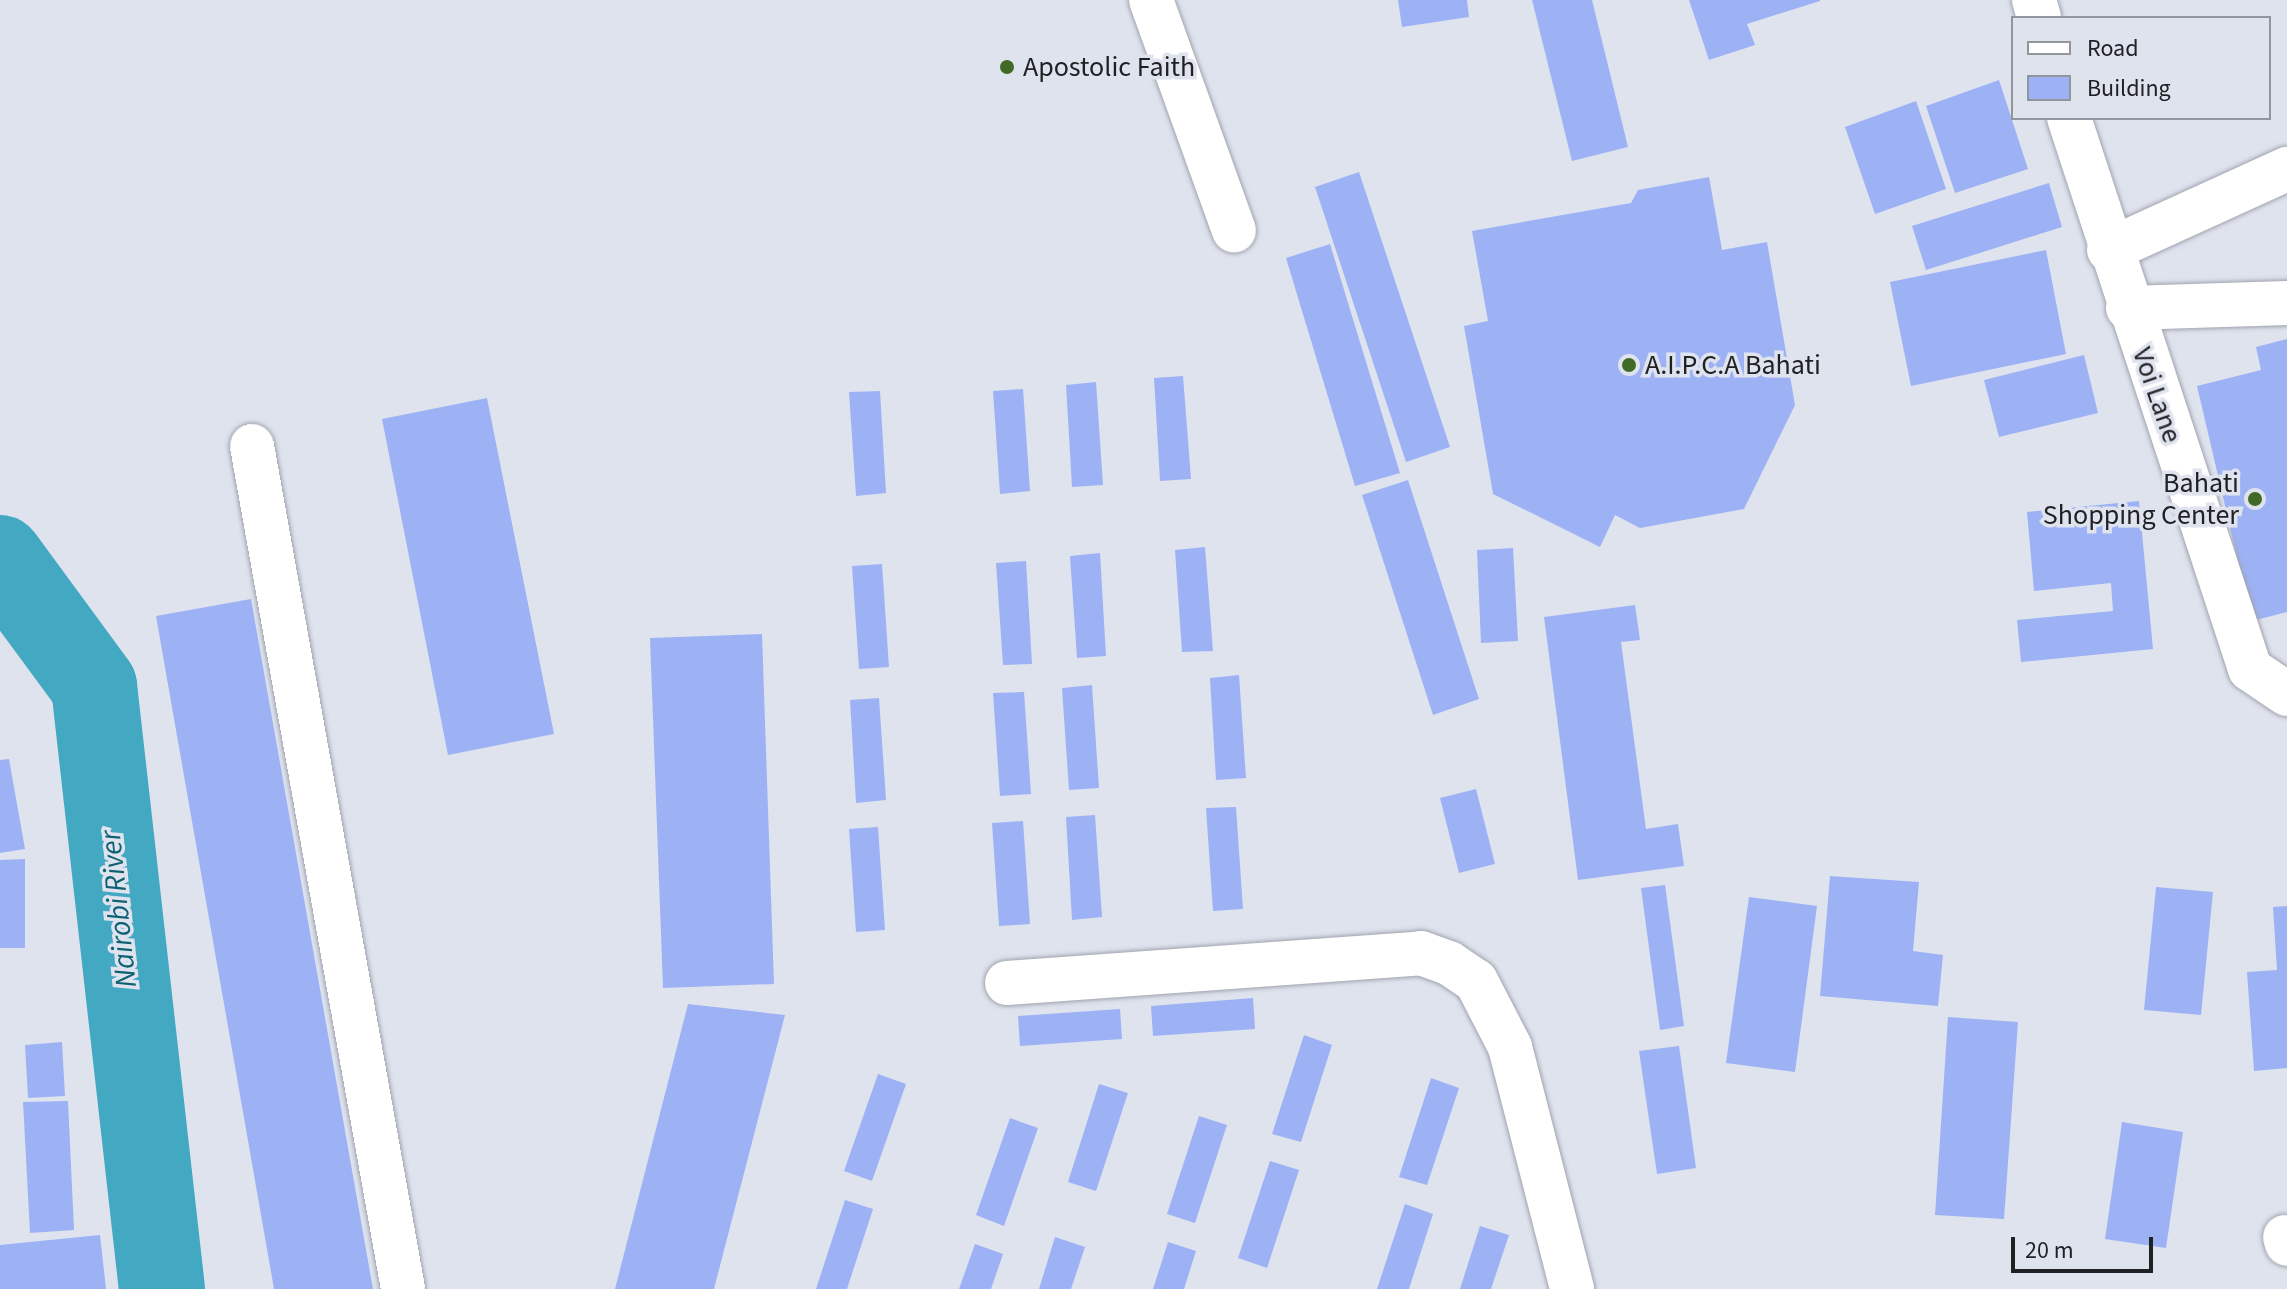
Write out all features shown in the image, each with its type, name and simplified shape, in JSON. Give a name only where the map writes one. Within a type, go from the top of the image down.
[{"type":"street","points":[[1151,0],[1234,231]]},
{"type":"street","name":"Voi Lane","points":[[2070,120],[2128,308],[2250,669],[2287,694]]},
{"type":"street","points":[[2109,250],[2287,169]]},
{"type":"street","points":[[2128,308],[2287,303]]},
{"type":"street","points":[[252,446],[403,1289]]},
{"type":"street","points":[[1007,983],[1421,953],[1449,963],[1476,981],[1510,1047],[1572,1289]]},
{"type":"building","points":[[1398,0],[1467,0],[1469,17],[1402,27]]},
{"type":"building","points":[[1532,0],[1592,0],[1628,147],[1572,161]]},
{"type":"building","points":[[1689,0],[1820,1],[1747,24],[1755,45],[1709,60]]},
{"type":"building","points":[[1999,80],[2028,169],[1955,193],[1926,106]]},
{"type":"building","points":[[1916,101],[1946,189],[1875,214],[1845,127]]},
{"type":"building","points":[[1359,172],[1450,447],[1406,462],[1315,187]]},
{"type":"building","name":"A.I.P.C.A Bahati","points":[[1709,177],[1722,250],[1767,242],[1795,405],[1744,509],[1640,528],[1615,515],[1600,547],[1493,494],[1464,326],[1488,321],[1472,231],[1631,203],[1638,190]]},
{"type":"building","points":[[2049,183],[2062,227],[1926,270],[1912,226]]},
{"type":"building","points":[[1330,244],[1400,473],[1355,486],[1286,258]]},
{"type":"building","points":[[2046,250],[2066,354],[1911,386],[1890,282]]},
{"type":"building","name":"Bahati Shopping Center","points":[[2287,339],[2287,612],[2252,621],[2197,386],[2261,370],[2256,347]]},
{"type":"building","points":[[2084,355],[2098,413],[1999,437],[1984,380]]},
{"type":"building","points":[[1183,376],[1191,479],[1160,481],[1154,378]]},
{"type":"building","points":[[1096,382],[1103,485],[1072,487],[1066,385]]},
{"type":"building","points":[[1023,389],[1030,491],[1000,494],[993,391]]},
{"type":"building","points":[[880,391],[886,493],[856,496],[849,392]]},
{"type":"building","points":[[487,398],[554,734],[448,755],[382,419]]},
{"type":"building","points":[[1408,480],[1479,699],[1433,715],[1362,495]]},
{"type":"building","points":[[2139,501],[2153,649],[2021,662],[2017,620],[2113,611],[2111,583],[2034,591],[2027,512]]},
{"type":"building","points":[[1205,547],[1213,651],[1182,652],[1175,550]]},
{"type":"building","points":[[1513,548],[1518,641],[1481,643],[1477,550]]},
{"type":"building","points":[[1100,553],[1106,656],[1077,658],[1070,556]]},
{"type":"building","points":[[1026,561],[1032,664],[1003,665],[996,563]]},
{"type":"building","points":[[882,564],[889,667],[859,669],[852,566]]},
{"type":"building","points":[[251,599],[373,1289],[274,1289],[156,616]]},
{"type":"building","points":[[1635,605],[1640,640],[1621,642],[1646,829],[1678,824],[1684,866],[1578,880],[1544,617]]},
{"type":"building","points":[[762,634],[774,984],[663,988],[650,638]]},
{"type":"building","points":[[1239,675],[1246,778],[1216,780],[1210,678]]},
{"type":"building","points":[[1092,685],[1099,788],[1069,790],[1062,688]]},
{"type":"building","points":[[1024,692],[1031,794],[1000,796],[993,693]]},
{"type":"building","points":[[879,698],[886,800],[856,803],[850,700]]},
{"type":"building","points":[[9,759],[25,849],[0,853],[0,760]]},
{"type":"building","points":[[1476,789],[1495,864],[1459,873],[1440,798]]},
{"type":"building","points":[[1236,807],[1243,909],[1213,911],[1206,808]]},
{"type":"building","points":[[1095,815],[1102,917],[1072,920],[1066,817]]},
{"type":"building","points":[[1023,821],[1030,924],[999,926],[992,823]]},
{"type":"building","points":[[878,827],[885,930],[856,932],[849,829]]},
{"type":"building","points":[[25,859],[25,948],[0,948],[0,860]]},
{"type":"building","points":[[1830,876],[1919,882],[1913,951],[1943,955],[1938,1006],[1820,996]]},
{"type":"building","points":[[1665,885],[1684,1026],[1660,1030],[1641,888]]},
{"type":"building","points":[[2156,887],[2213,892],[2201,1015],[2144,1010]]},
{"type":"building","points":[[1749,897],[1817,906],[1795,1072],[1726,1063]]},
{"type":"building","points":[[2287,906],[2287,1068],[2254,1071],[2247,972],[2277,970],[2273,907]]},
{"type":"building","points":[[1253,998],[1255,1029],[1153,1036],[1151,1006]]},
{"type":"building","points":[[688,1004],[785,1015],[714,1289],[615,1289]]},
{"type":"building","points":[[1120,1009],[1122,1039],[1020,1046],[1018,1016]]},
{"type":"building","points":[[1948,1017],[2018,1022],[2004,1219],[1935,1215]]},
{"type":"building","points":[[1304,1035],[1332,1045],[1301,1142],[1272,1134]]},
{"type":"building","points":[[62,1042],[65,1096],[28,1098],[25,1045]]},
{"type":"building","points":[[1679,1046],[1696,1168],[1657,1174],[1639,1051]]},
{"type":"building","points":[[878,1074],[906,1084],[872,1181],[844,1171]]},
{"type":"building","points":[[1431,1078],[1459,1088],[1427,1185],[1399,1177]]},
{"type":"building","points":[[1099,1084],[1128,1093],[1096,1191],[1068,1182]]},
{"type":"building","points":[[68,1101],[74,1230],[30,1233],[23,1102]]},
{"type":"building","points":[[1199,1116],[1227,1125],[1195,1223],[1167,1214]]},
{"type":"building","points":[[1010,1118],[1038,1128],[1004,1226],[976,1215]]},
{"type":"building","points":[[2122,1122],[2183,1132],[2166,1248],[2105,1239]]},
{"type":"building","points":[[1270,1161],[1299,1170],[1267,1268],[1238,1258]]},
{"type":"building","points":[[845,1200],[873,1209],[847,1289],[816,1289]]},
{"type":"building","points":[[1405,1204],[1433,1214],[1409,1289],[1377,1289]]},
{"type":"building","points":[[1480,1226],[1509,1235],[1491,1289],[1460,1289]]},
{"type":"building","points":[[100,1235],[106,1289],[0,1289],[0,1245]]},
{"type":"building","points":[[1055,1237],[1085,1247],[1071,1289],[1039,1289]]},
{"type":"building","points":[[1168,1242],[1196,1251],[1184,1289],[1153,1289]]},
{"type":"building","points":[[975,1244],[1003,1254],[991,1289],[959,1289]]},
{"type":"waterway","name":"Nairobi River","points":[[0,558],[94,686],[162,1289]]},
{"type":"place","name":"Apostolic Faith","points":[[1007,67]]},
{"type":"place","name":"A.I.P.C.A Bahati","points":[[1629,365]]},
{"type":"place","name":"Bahati Shopping Center","points":[[2255,499]]}]
